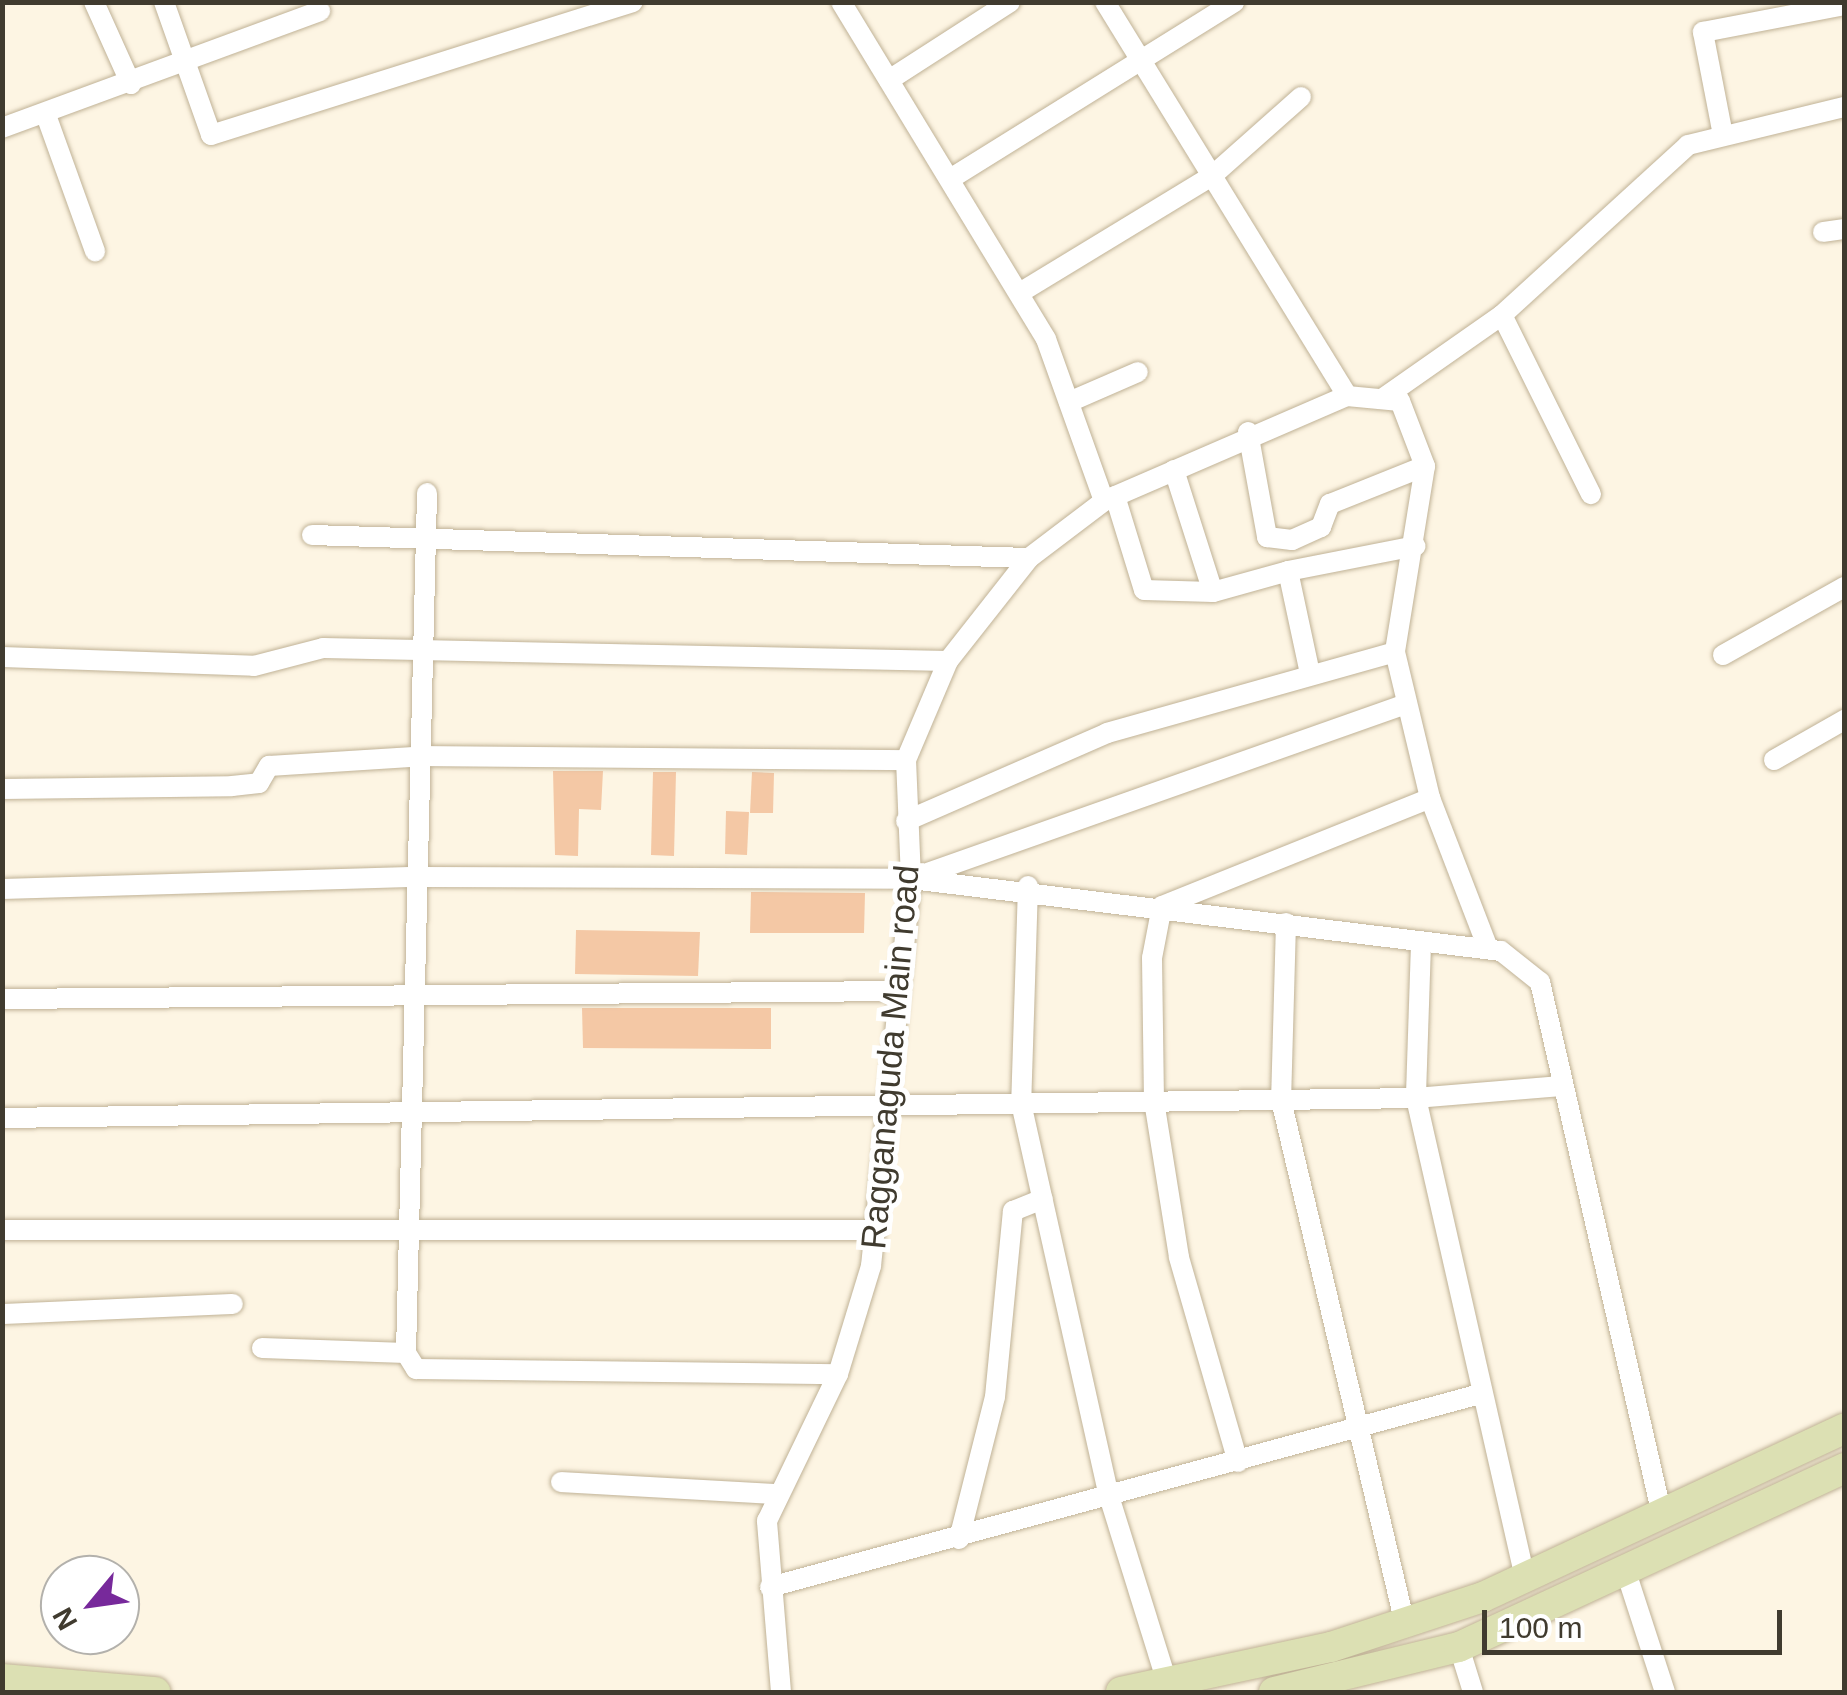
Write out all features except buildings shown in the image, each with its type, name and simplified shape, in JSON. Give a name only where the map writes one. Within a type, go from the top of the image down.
[{"type":"main road","points":[[1122,1692],[1405,1624],[1525,1578],[1844,1429]]},
{"type":"main road","points":[[1292,1690],[1372,1680],[1459,1646],[1844,1468]]},
{"type":"main road","points":[[2,1679],[155,1692]]},
{"type":"street","points":[[94,2],[131,84]]},
{"type":"street","points":[[164,2],[211,134],[632,2]]},
{"type":"street","points":[[841,2],[1021,292],[1110,498],[1144,590],[1213,592],[1288,570],[1416,546]]},
{"type":"street","points":[[889,80],[1010,2]]},
{"type":"street","points":[[1105,2],[1348,396],[1400,402],[1425,466],[1416,546],[1395,652],[1404,705],[1430,798],[1487,946]]},
{"type":"street","points":[[950,180],[1234,2]]},
{"type":"street","points":[[1722,130],[1700,41],[1706,29],[1844,5]]},
{"type":"street","points":[[2,128],[131,84],[184,57],[320,11]]},
{"type":"street","points":[[1021,292],[1212,176],[1300,97]]},
{"type":"street","points":[[1382,399],[1502,316],[1688,145],[1722,130],[1844,107]]},
{"type":"street","points":[[46,115],[95,251]]},
{"type":"street","points":[[1823,232],[1844,229]]},
{"type":"street","points":[[1502,316],[1591,494]]},
{"type":"street","points":[[1069,402],[1138,372]]},
{"type":"street","name":"Ragganaguda Main road","points":[[781,1692],[767,1521],[838,1374],[876,1230],[911,879],[906,760],[948,661],[1029,558],[1110,498],[1248,432],[1348,396]]},
{"type":"street","points":[[1248,432],[1268,537],[1292,540],[1322,527],[1330,504],[1425,466]]},
{"type":"street","points":[[1174,470],[1213,592]]},
{"type":"street","points":[[427,493],[426,756],[418,877],[406,1353],[416,1369],[838,1374]]},
{"type":"street","points":[[312,535],[1029,558]]},
{"type":"street","points":[[1288,570],[1310,674]]},
{"type":"street","points":[[1723,655],[1844,587]]},
{"type":"street","points":[[2,657],[254,666],[323,648],[948,661]]},
{"type":"street","points":[[906,821],[1107,733],[1395,652]]},
{"type":"street","points":[[911,879],[1404,705]]},
{"type":"street","points":[[1774,760],[1844,720]]},
{"type":"street","points":[[2,789],[232,786],[259,783],[269,766],[426,756],[906,760]]},
{"type":"street","points":[[1162,906],[1430,798]]},
{"type":"street","points":[[2,888],[418,877],[911,879],[1028,886],[1421,944],[1487,946],[1532,967],[1662,1515]]},
{"type":"street","points":[[1028,886],[1021,1103],[1109,1496],[1167,1682]]},
{"type":"street","points":[[1162,906],[1152,958],[1154,1101],[1179,1256],[1238,1462]]},
{"type":"street","points":[[1286,923],[1281,1100],[1405,1624]]},
{"type":"street","points":[[1421,944],[1416,1098],[1480,1394],[1525,1578]]},
{"type":"street","points":[[2,999],[415,991],[898,991]]},
{"type":"street","points":[[2,1118],[1416,1098],[1561,1086]]},
{"type":"street","points":[[960,1538],[994,1397],[1013,1211],[1042,1199]]},
{"type":"street","points":[[2,1230],[410,1235],[876,1230]]},
{"type":"street","points":[[2,1314],[232,1304]]},
{"type":"street","points":[[262,1348],[406,1353]]},
{"type":"street","points":[[770,1587],[1362,1431],[1480,1394]]},
{"type":"street","points":[[560,1482],[778,1494]]},
{"type":"street","points":[[1626,1572],[1665,1692]]},
{"type":"street","points":[[1459,1646],[1473,1692]]}]
